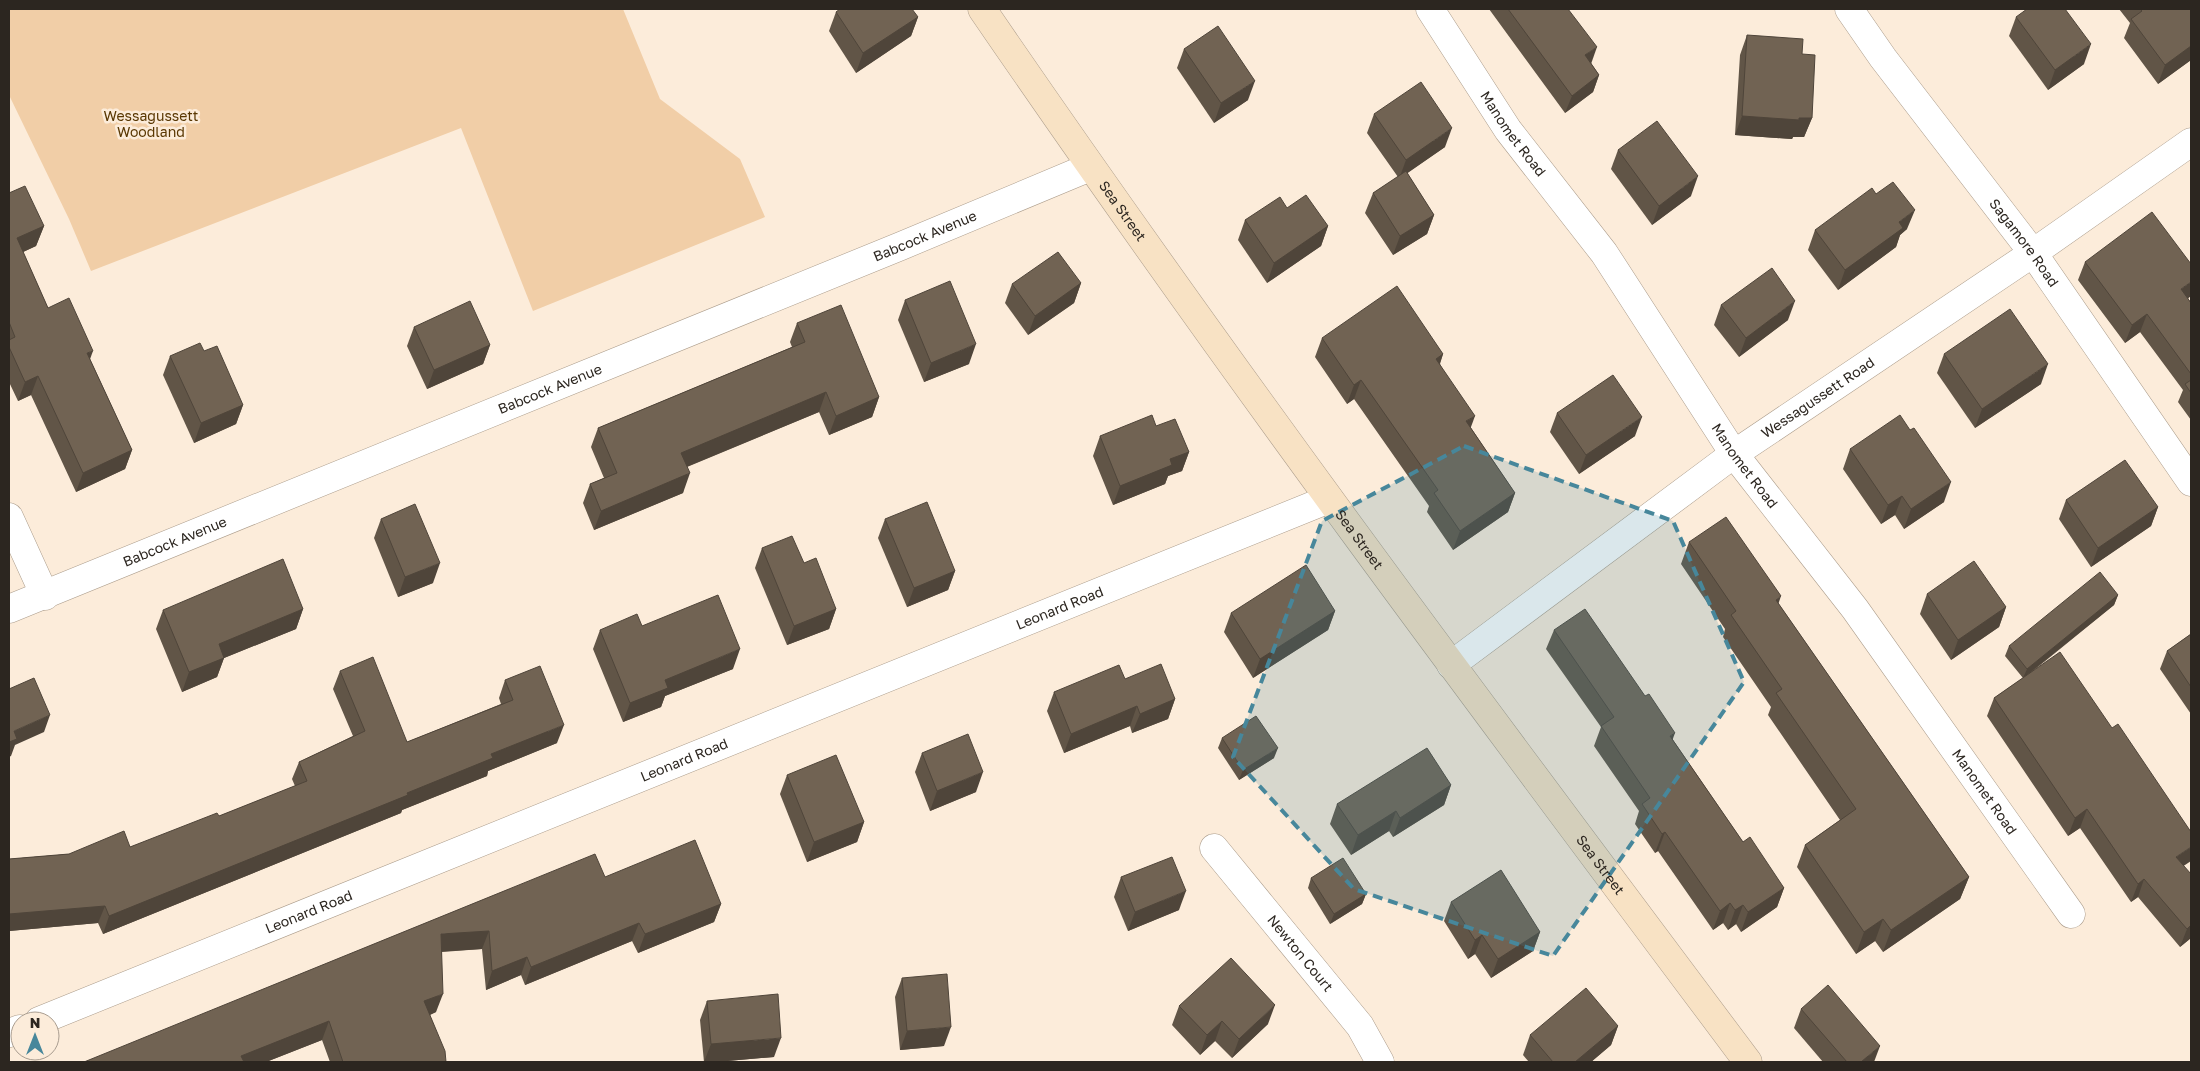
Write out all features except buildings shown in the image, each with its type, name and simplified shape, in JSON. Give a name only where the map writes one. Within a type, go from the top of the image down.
[{"type":"street","name":"Sea Street","points":[[982,9],[1090,167],[1329,499],[1451,666],[1748,1062]]},
{"type":"street","name":"Manomet Road","points":[[1430,9],[1508,130],[1604,253],[1734,454],[1854,609],[2071,914]]},
{"type":"street","name":"Sagamore Road","points":[[1850,9],[1883,58],[2033,253],[2191,482]]},
{"type":"street","name":"Wessagussett Road","points":[[1451,666],[1734,454],[2033,253],[2191,142]]},
{"type":"street","name":"Babcock Avenue","points":[[9,609],[45,596],[892,250],[1090,167]]},
{"type":"street","name":"Leonard Road","points":[[60,1013],[1329,499]]},
{"type":"street","points":[[9,517],[45,596]]},
{"type":"street","name":"Newton Court","points":[[1214,848],[1360,1026],[1380,1062]]},
{"type":"highlighted area","points":[[1464,446],[1673,521],[1744,682],[1553,956],[1354,889],[1233,757],[1322,521]]},
{"type":"green space","name":"Wessagussett Woodland","points":[[9,9],[623,9],[660,99],[740,159],[765,217],[533,311],[461,128],[91,271],[69,219],[9,95]]}]
